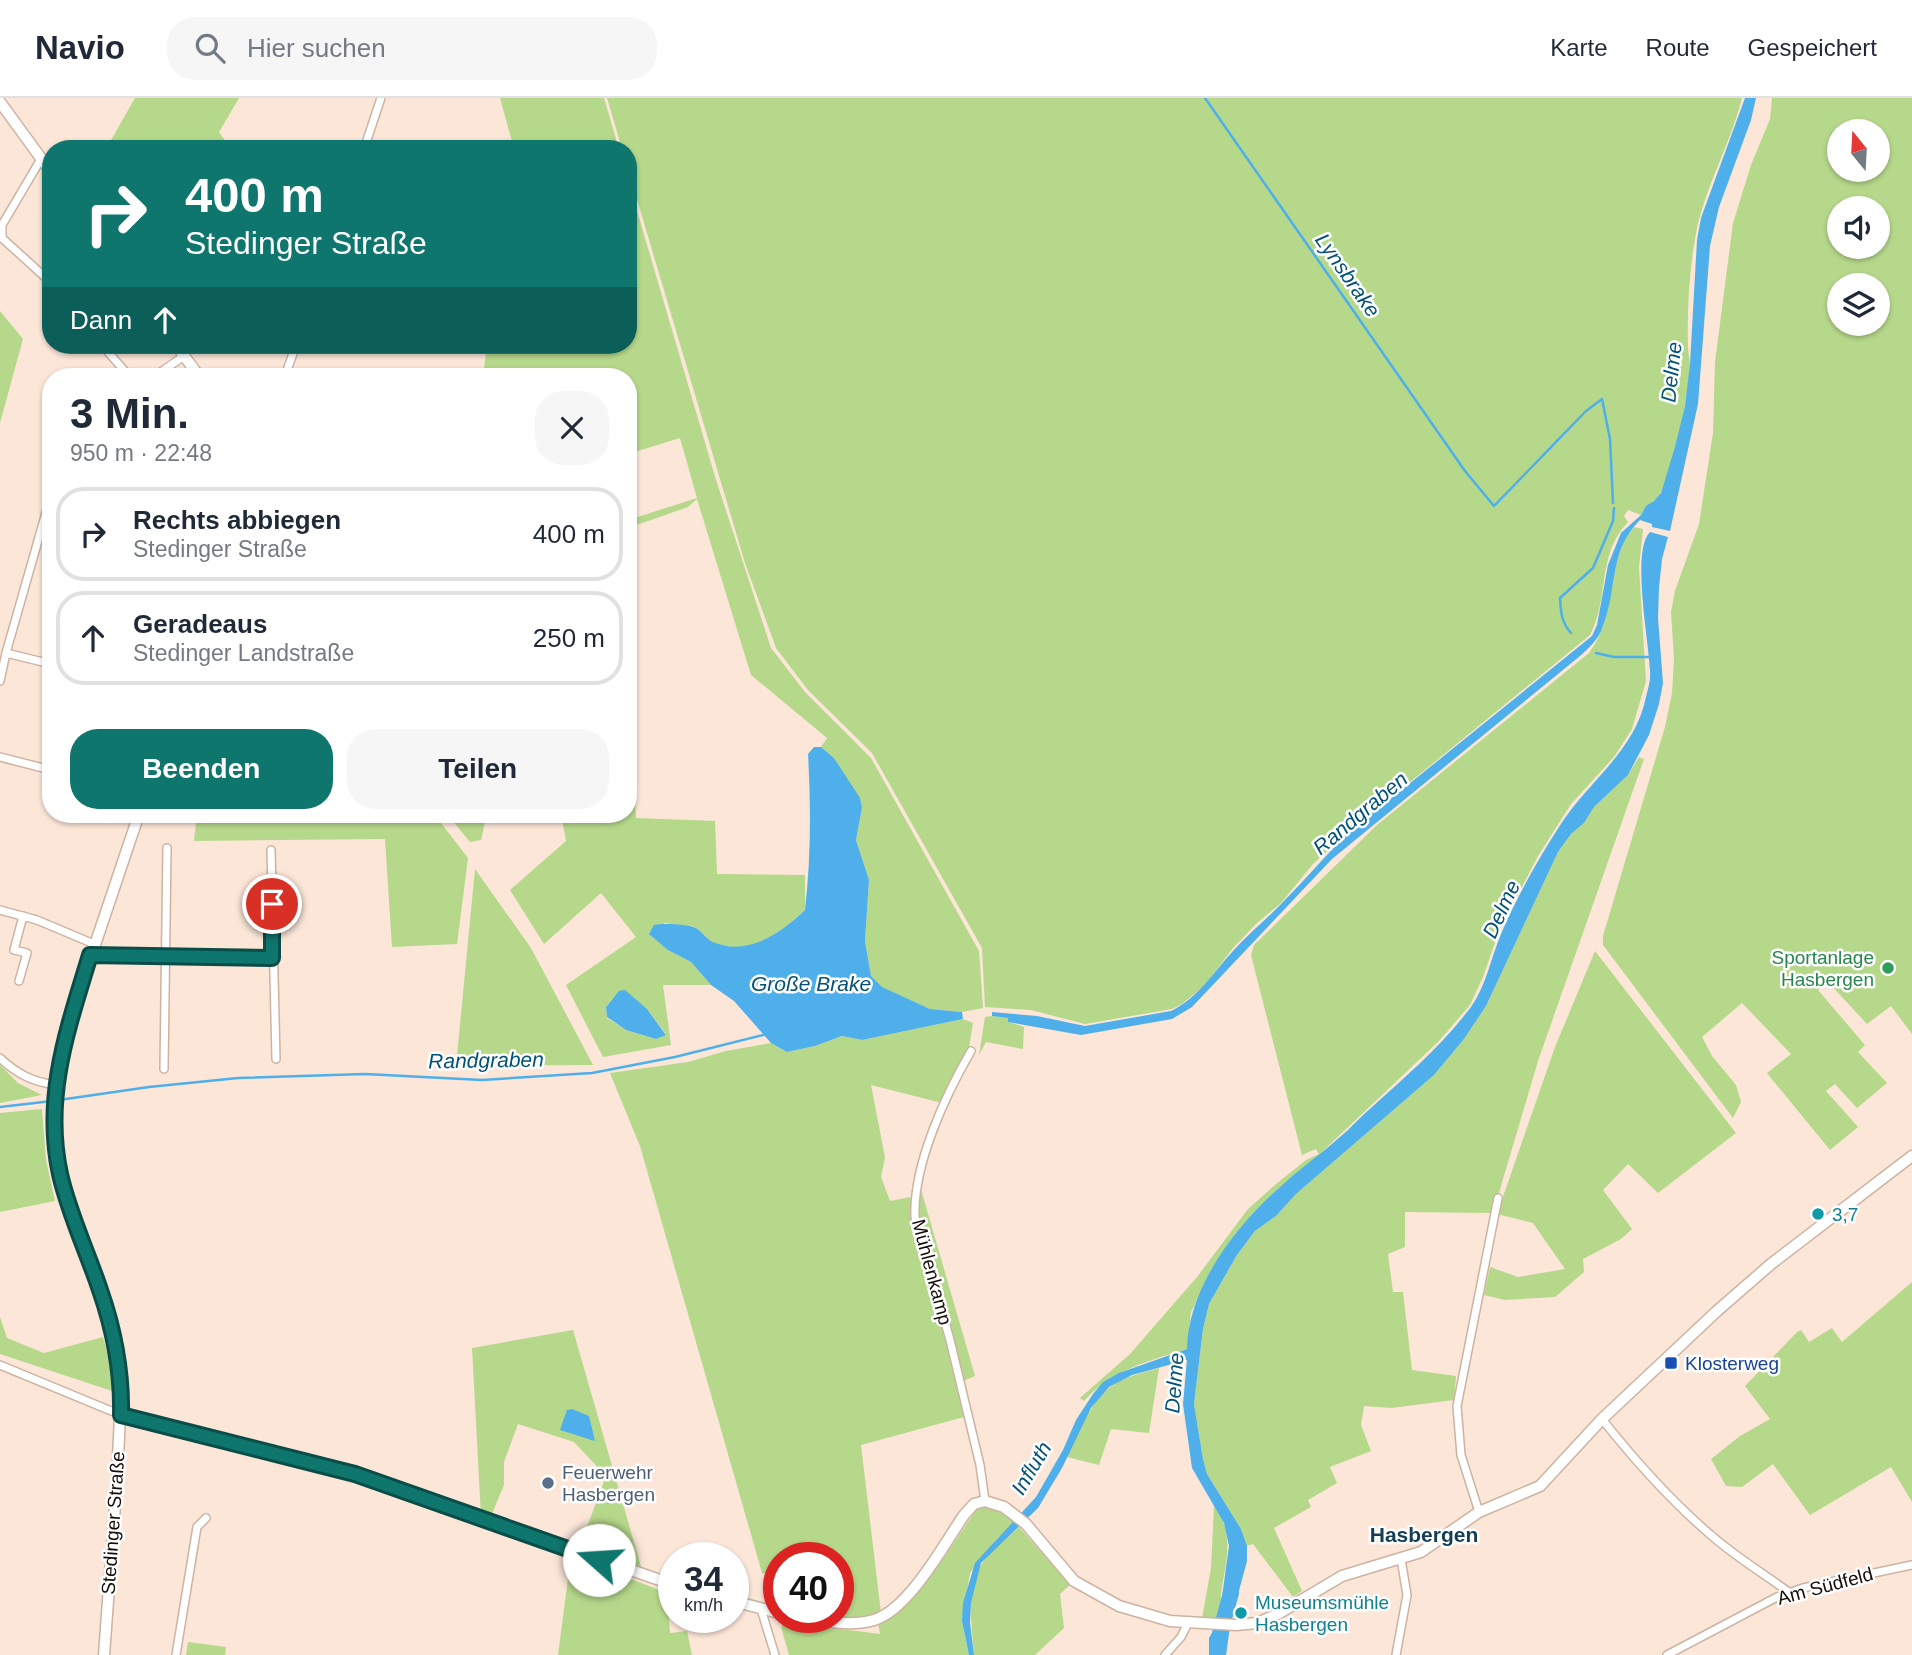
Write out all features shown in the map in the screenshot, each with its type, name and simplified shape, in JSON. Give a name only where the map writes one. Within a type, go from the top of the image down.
[{"type":"street","points":[[366,140],[382,98]]},
{"type":"street","points":[[0,102],[41,159],[2,225],[2,238],[42,274]]},
{"type":"street","points":[[110,354],[121,368]]},
{"type":"street","points":[[167,368],[184,356],[193,368]]},
{"type":"street","points":[[0,681],[42,529]]},
{"type":"street","points":[[6,653],[42,662]]},
{"type":"street","points":[[0,757],[42,768]]},
{"type":"street","name":"Stedinger Straße","points":[[104,1655],[121,1415],[120,1375],[113,1332],[68,1203],[60,1172],[55,1141],[55,1107],[64,1037],[136,823]]},
{"type":"street","points":[[164,1069],[167,848]]},
{"type":"street","points":[[271,850],[276,1059]]},
{"type":"street","points":[[0,910],[23,916],[94,944]]},
{"type":"street","points":[[19,981],[27,953],[14,950],[23,916]]},
{"type":"street","points":[[90,955],[272,958]]},
{"type":"street","name":"Mühlenkamp","points":[[971,1051],[960,1070],[922,1160],[914,1197],[915,1217],[950,1340],[985,1501]]},
{"type":"street","points":[[0,1058],[16,1073],[56,1088]]},
{"type":"street","points":[[854,1622],[876,1619],[893,1610],[907,1597],[964,1515],[974,1504],[985,1501],[992,1501],[1026,1524],[1074,1581],[1119,1606],[1170,1622],[1214,1625],[1257,1623],[1278,1614],[1342,1576],[1421,1552],[1479,1512],[1540,1486],[1602,1419],[1717,1311],[1771,1264],[1912,1156]]},
{"type":"street","points":[[1479,1512],[1461,1455],[1457,1406],[1498,1198]]},
{"type":"street","points":[[0,1365],[121,1415],[355,1474],[658,1579]]},
{"type":"street","points":[[1602,1419],[1643,1471],[1681,1508],[1714,1538],[1790,1593]]},
{"type":"street","points":[[177,1655],[197,1527],[206,1518]]},
{"type":"street","points":[[1396,1655],[1407,1595],[1401,1559]]},
{"type":"street","name":"Am Südfeld","points":[[1667,1655],[1763,1604],[1790,1593],[1912,1565]]},
{"type":"street","points":[[749,1605],[763,1609]]},
{"type":"street","points":[[757,1607],[775,1655]]},
{"type":"street","points":[[1165,1655],[1181,1637],[1188,1623]]},
{"type":"green space","points":[[135,98],[239,98],[219,132],[225,140],[111,140]]},
{"type":"green space","points":[[500,98],[604,98],[616,140],[512,140]]},
{"type":"green space","points":[[607,98],[1742,98],[1704,203],[1695,239],[1688,306],[1690,367],[1676,448],[1657,498],[1641,515],[1628,510],[1624,516],[1628,522],[1611,549],[1600,606],[1590,635],[1313,864],[1281,903],[1233,948],[1205,985],[1182,1004],[1172,1009],[1085,1024],[1031,1010],[985,1007],[982,948],[872,753],[808,690],[776,648],[745,563],[637,199],[637,140],[619,140]]},
{"type":"green space","points":[[1772,98],[1912,98],[1912,1034],[1891,1006],[1867,1024],[1829,983],[1818,990],[1865,1045],[1858,1052],[1887,1083],[1857,1108],[1835,1084],[1826,1091],[1858,1127],[1830,1150],[1767,1073],[1791,1054],[1742,1003],[1702,1037],[1712,1056],[1736,1085],[1741,1102],[1733,1118],[1603,945],[1603,936],[1665,727],[1672,693],[1674,659],[1671,612],[1675,591],[1699,524],[1713,433],[1715,362],[1733,223],[1751,165],[1770,119]]},
{"type":"green space","points":[[637,211],[716,480],[771,648],[805,692],[871,758],[979,951],[983,1008],[962,1012],[930,1009],[881,987],[871,976],[865,941],[869,880],[856,840],[862,808],[834,758],[821,747],[827,738],[751,675],[697,499],[688,507],[637,525],[637,517],[697,498],[680,438],[637,451],[637,368],[484,368],[486,354],[637,354]]},
{"type":"green space","points":[[0,311],[23,339],[0,423]]},
{"type":"green space","points":[[1634,527],[1643,529],[1639,567],[1646,681],[1632,729],[1614,757],[1571,804],[1538,856],[1499,931],[1470,1005],[1439,1041],[1307,1166],[1279,1188],[1236,1233],[1217,1261],[1191,1312],[1187,1349],[1118,1374],[1084,1401],[1080,1398],[1130,1354],[1197,1277],[1248,1209],[1306,1160],[1319,1154],[1316,1149],[1302,1155],[1251,955],[1254,945],[1377,825],[1589,653],[1605,621],[1619,556]]},
{"type":"green space","points":[[1639,757],[1644,759],[1538,1061],[1493,1213],[1405,1212],[1405,1247],[1388,1254],[1393,1292],[1403,1292],[1412,1370],[1456,1376],[1454,1400],[1391,1408],[1364,1406],[1361,1425],[1371,1451],[1330,1467],[1337,1483],[1308,1500],[1311,1507],[1274,1528],[1302,1591],[1293,1597],[1253,1544],[1247,1546],[1241,1529],[1207,1474],[1194,1404],[1203,1329],[1209,1304],[1237,1255],[1255,1231],[1276,1216],[1296,1194],[1434,1075],[1464,1039],[1486,1006],[1558,852],[1571,834],[1584,823],[1594,807],[1628,775]]},
{"type":"green space","points":[[637,818],[715,821],[717,874],[805,875],[805,910],[762,941],[738,947],[713,942],[688,925],[664,923],[668,950],[691,962],[711,985],[663,985],[671,1045],[603,1057],[566,985],[636,937],[601,893],[544,944],[510,890],[566,841],[563,823],[637,823]],"holes":[[[612,999],[647,1009],[666,1034],[656,1039],[626,1030],[607,1018],[606,1007]]]},
{"type":"green space","points":[[196,823],[441,823],[468,858],[457,944],[392,947],[385,839],[194,841]]},
{"type":"green space","points":[[454,823],[485,823],[481,840],[470,842]]},
{"type":"green space","points":[[475,869],[531,948],[593,1065],[456,1066]]},
{"type":"green space","points":[[1595,951],[1736,1133],[1658,1193],[1628,1164],[1603,1190],[1632,1229],[1621,1239],[1583,1259],[1584,1272],[1555,1297],[1505,1300],[1484,1295],[1490,1267],[1518,1277],[1565,1269],[1533,1223],[1497,1214],[1555,1047]]},
{"type":"green space","points":[[985,1017],[1009,1018],[1009,1022],[1024,1027],[1023,1049],[986,1042],[979,1055]]},
{"type":"green space","points":[[963,1019],[973,1023],[969,1048],[942,1103],[871,1085],[885,1158],[881,1177],[890,1201],[910,1197],[964,1417],[861,1445],[881,1613],[854,1619],[854,1542],[763,1542],[762,1573],[640,1146],[610,1073],[688,1062],[726,1051],[771,1043],[787,1052],[842,1036],[862,1040]]},
{"type":"green space","points":[[0,1065],[18,1083],[42,1095],[0,1103]]},
{"type":"green space","points":[[42,1109],[46,1160],[55,1201],[0,1212],[0,1113]]},
{"type":"green space","points":[[920,1186],[975,1376],[963,1381],[919,1221],[917,1205]]},
{"type":"green space","points":[[1912,1282],[1912,1502],[1891,1467],[1810,1515],[1773,1464],[1742,1487],[1726,1486],[1711,1459],[1740,1436],[1770,1419],[1745,1386],[1797,1332],[1801,1330],[1809,1342],[1832,1328],[1842,1342]]},
{"type":"green space","points":[[0,1317],[7,1338],[44,1353],[103,1337],[110,1364],[112,1391],[0,1354]]},
{"type":"green space","points":[[573,1330],[642,1570],[580,1546],[606,1476],[574,1442],[518,1424],[504,1462],[504,1485],[492,1514],[481,1516],[472,1348]]},
{"type":"green space","points":[[1159,1368],[1149,1433],[1111,1429],[1099,1465],[1067,1457],[1086,1418],[1105,1392],[1134,1375]]},
{"type":"green space","points":[[984,1505],[994,1506],[1015,1522],[997,1539],[970,1573],[962,1621],[969,1655],[789,1655],[783,1633],[854,1633],[854,1631],[880,1634],[878,1623],[908,1602],[921,1588],[977,1509]]},
{"type":"green space","points":[[1214,1506],[1227,1535],[1219,1619],[1202,1618],[1211,1568]]},
{"type":"green space","points":[[1019,1527],[1070,1585],[1060,1594],[1064,1628],[1035,1655],[974,1655],[971,1607],[977,1572],[991,1553]]},
{"type":"green space","points":[[571,1556],[658,1589],[658,1633],[687,1633],[692,1655],[558,1655]]},
{"type":"green space","points":[[188,1642],[226,1647],[225,1655],[186,1655]]},
{"type":"water","points":[[1745,98],[1756,98],[1751,120],[1719,207],[1710,246],[1698,404],[1670,531],[1652,527],[1652,524],[1640,520],[1630,532],[1618,558],[1608,612],[1594,642],[1332,859],[1192,1007],[1172,1019],[1081,1035],[1008,1022],[1008,1018],[992,1016],[992,1012],[1037,1016],[1085,1026],[1171,1011],[1181,1006],[1346,835],[1592,636],[1597,625],[1608,565],[1621,533],[1661,493],[1675,447],[1685,406],[1690,364],[1697,240],[1701,218]]},
{"type":"water","points":[[1650,532],[1668,537],[1659,588],[1658,618],[1663,683],[1649,735],[1628,775],[1594,807],[1584,823],[1571,834],[1558,852],[1486,1006],[1464,1039],[1434,1075],[1296,1194],[1276,1216],[1255,1231],[1237,1255],[1209,1304],[1203,1329],[1194,1404],[1207,1474],[1241,1529],[1247,1546],[1247,1561],[1233,1613],[1222,1610],[1221,1604],[1229,1546],[1224,1523],[1192,1468],[1183,1404],[1187,1360],[1132,1375],[1109,1387],[1091,1408],[1062,1468],[1038,1508],[981,1563],[971,1603],[970,1623],[974,1655],[969,1655],[962,1621],[963,1603],[975,1563],[1036,1497],[1063,1450],[1076,1420],[1093,1394],[1103,1382],[1119,1373],[1187,1349],[1189,1326],[1205,1282],[1217,1260],[1246,1221],[1286,1181],[1344,1134],[1423,1060],[1448,1035],[1476,999],[1501,934],[1535,866],[1570,811],[1621,750],[1640,717],[1650,677],[1641,576],[1645,542]]},
{"type":"water","name":"Große Brake","points":[[814,747],[821,747],[834,758],[860,798],[862,808],[856,840],[869,880],[865,941],[871,976],[882,987],[930,1009],[962,1012],[963,1019],[862,1040],[842,1036],[787,1052],[771,1043],[734,1001],[711,985],[691,962],[668,950],[649,934],[654,925],[669,924],[696,928],[713,942],[726,946],[751,945],[785,927],[805,910],[810,832],[808,754]]},
{"type":"water","points":[[625,990],[647,1009],[666,1035],[656,1039],[626,1030],[607,1017],[606,1007],[619,991]]},
{"type":"water","points":[[572,1409],[589,1416],[595,1441],[560,1430],[567,1410]]},
{"type":"water","points":[[1221,1618],[1231,1619],[1226,1655],[1209,1655],[1209,1638]]},
{"type":"waterway","name":"Lynsbrake","points":[[1205,98],[1465,471],[1494,506],[1586,411],[1602,399],[1610,439],[1613,503]]},
{"type":"waterway","points":[[1571,633],[1563,621],[1560,598],[1593,568],[1613,521],[1614,508]]},
{"type":"waterway","points":[[1596,653],[1614,657],[1651,657]]},
{"type":"waterway","name":"Randgraben","points":[[59,1100],[238,1078],[365,1074],[482,1080],[592,1073],[675,1057],[767,1034]]},
{"type":"waterway","name":"Randgraben","points":[[0,1107],[52,1101]]},
{"type":"waterway","name":"Delme","points":[[1218,1655],[1219,1637],[1231,1593]]},
{"type":"place","name":"Sportanlage Hasbergen","points":[[1888,968]]},
{"type":"place","name":"3,7","points":[[1818,1214]]},
{"type":"place","name":"Klosterweg","points":[[1671,1363]]},
{"type":"place","name":"Feuerwehr Hasbergen","points":[[548,1483]]},
{"type":"place","name":"Museumsmühle Hasbergen","points":[[1241,1613]]},
{"type":"district","name":"Hasbergen","points":[[1424,1534]]},
{"type":"route","points":[[272,904],[272,958],[90,955],[64,1037],[55,1092],[55,1141],[68,1203],[113,1332],[120,1375],[121,1415],[355,1474],[599,1560]]},
{"type":"water label","name":"Influth","points":[[1031,1468]]}]
